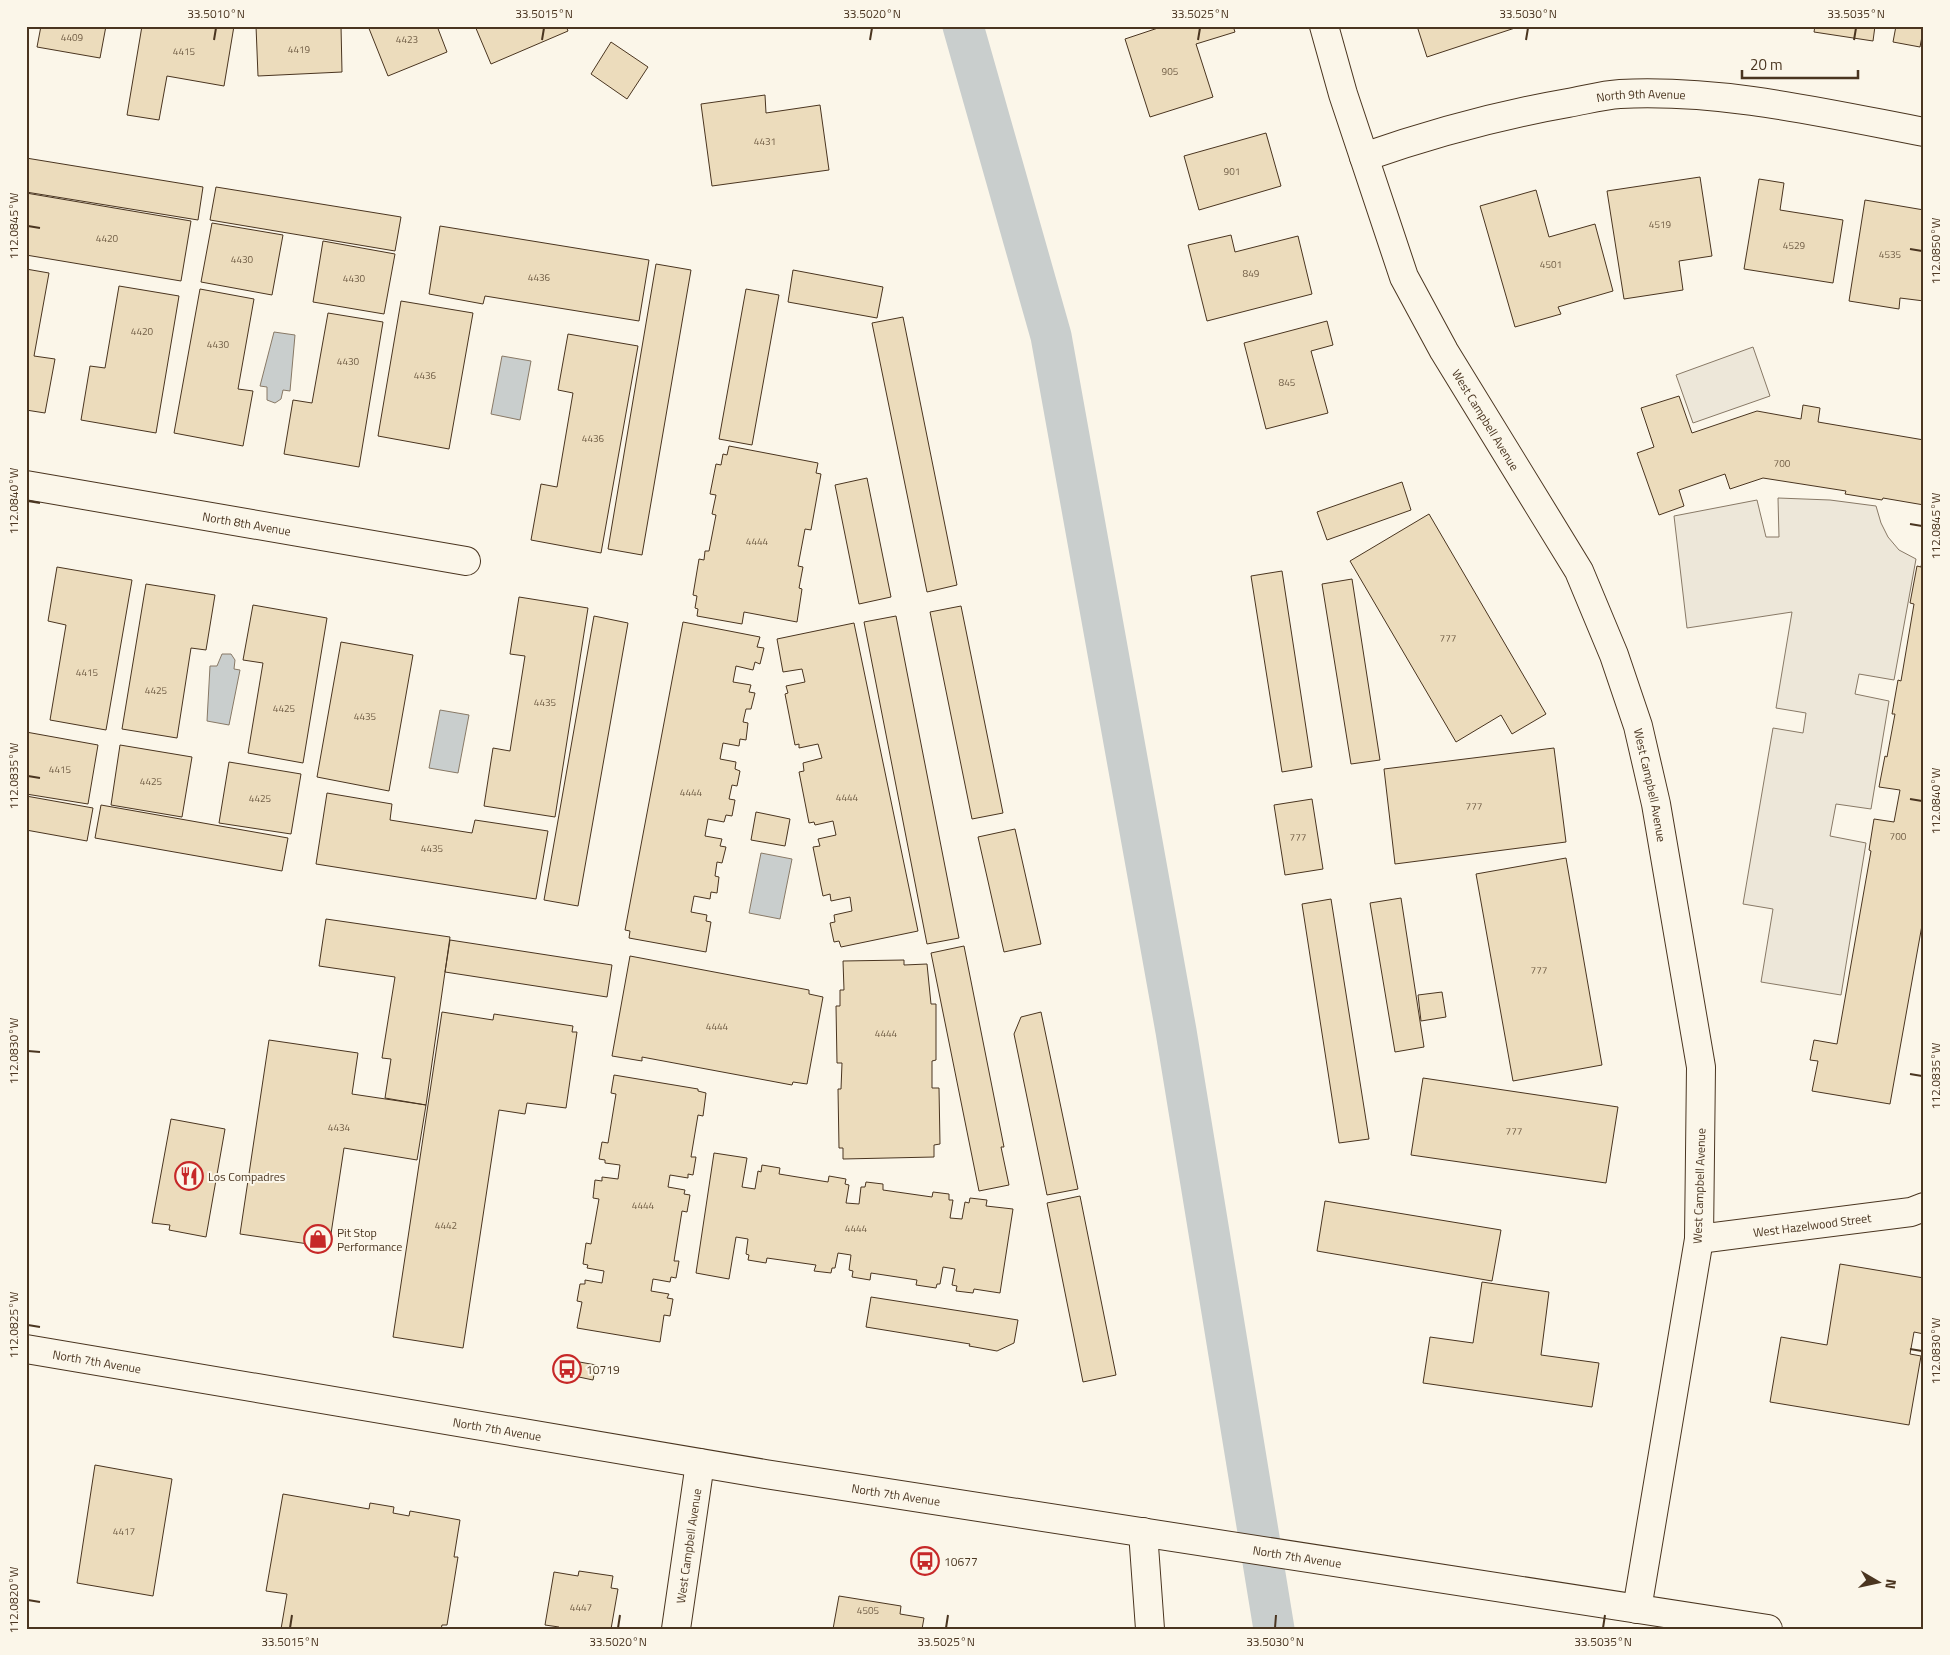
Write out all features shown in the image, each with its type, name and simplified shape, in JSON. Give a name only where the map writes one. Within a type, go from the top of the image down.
[{"type":"street","name":"West Campbell Avenue","points":[[1324,26],[1364,157],[1404,277],[1444,351],[1579,571],[1614,655],[1638,726],[1656,804],[1700,1067],[1699,1239],[1637,1609]]},
{"type":"street","name":"North 9th Avenue","points":[[1364,157],[1396,146],[1518,112],[1619,94],[1706,95],[1780,105],[1924,132]]},
{"type":"street","name":"North 8th Avenue","points":[[26,485],[466,561]]},
{"type":"street","name":"West Hazelwood Street","points":[[1699,1239],[1910,1212],[1924,1207]]},
{"type":"street","name":"North 7th Avenue","points":[[26,1349],[700,1463],[1768,1629]]},
{"type":"street","name":"West Campbell Avenue","points":[[676,1629],[700,1463]]},
{"type":"street","points":[[1143,1532],[1150,1629]]},
{"type":"shaded area","points":[[274,332],[295,335],[290,391],[283,390],[281,399],[275,403],[267,400],[267,387],[260,386]]},
{"type":"shaded area","points":[[1753,347],[1770,396],[1693,423],[1676,375]]},
{"type":"shaded area","points":[[502,356],[531,361],[520,420],[491,414]]},
{"type":"shaded area","points":[[1778,498],[1830,500],[1876,506],[1888,537],[1899,550],[1916,559],[1894,680],[1859,674],[1855,694],[1889,701],[1871,809],[1836,804],[1830,836],[1866,843],[1841,995],[1761,982],[1773,909],[1743,904],[1773,728],[1803,733],[1806,713],[1776,708],[1792,612],[1687,628],[1674,516],[1757,500],[1766,537],[1779,537]]},
{"type":"shaded area","points":[[222,654],[231,654],[235,660],[234,669],[240,670],[229,725],[207,721],[210,666],[217,666]]},
{"type":"shaded area","points":[[440,710],[469,715],[458,773],[429,768]]},
{"type":"shaded area","points":[[761,853],[792,859],[780,919],[749,913]]},
{"type":"building","points":[[41,26],[106,26],[100,58],[37,47]]},
{"type":"building","points":[[142,26],[234,26],[224,86],[167,76],[159,120],[127,115]]},
{"type":"building","points":[[256,26],[341,26],[342,72],[258,76]]},
{"type":"building","points":[[368,26],[437,26],[447,52],[388,76]]},
{"type":"building","points":[[475,26],[566,26],[568,31],[491,64]]},
{"type":"building","points":[[1164,26],[1233,26],[1235,32],[1196,44],[1213,97],[1150,117],[1125,39]]},
{"type":"building","points":[[1417,26],[1521,26],[1427,57]]},
{"type":"building","points":[[1815,26],[1875,26],[1873,41],[1814,32]]},
{"type":"building","points":[[1896,26],[1924,26],[1920,47],[1893,42]]},
{"type":"building","points":[[611,42],[648,67],[627,99],[591,74]]},
{"type":"building","points":[[765,95],[766,113],[820,105],[829,170],[712,186],[701,104]]},
{"type":"building","points":[[1266,133],[1281,186],[1199,210],[1184,156]]},
{"type":"building","points":[[26,158],[203,187],[198,220],[26,192]]},
{"type":"building","points":[[1700,177],[1712,256],[1679,261],[1683,290],[1624,299],[1607,191]]},
{"type":"building","points":[[1759,179],[1784,183],[1780,210],[1843,220],[1833,283],[1744,269]]},
{"type":"building","points":[[216,187],[401,217],[395,251],[210,220]]},
{"type":"building","points":[[1536,190],[1549,237],[1595,224],[1613,291],[1558,307],[1561,314],[1515,327],[1480,206]]},
{"type":"building","points":[[26,193],[191,221],[181,281],[26,255]]},
{"type":"building","points":[[1865,200],[1924,210],[1924,301],[1900,298],[1899,309],[1849,301]]},
{"type":"building","points":[[212,223],[283,235],[272,295],[201,282]]},
{"type":"building","points":[[440,226],[649,260],[639,321],[485,296],[483,304],[429,294]]},
{"type":"building","points":[[1231,235],[1235,252],[1298,236],[1312,294],[1207,321],[1188,245]]},
{"type":"building","points":[[323,241],[395,254],[384,314],[313,302]]},
{"type":"building","points":[[656,264],[691,270],[642,555],[608,549]]},
{"type":"building","points":[[26,269],[49,273],[34,356],[55,359],[45,413],[26,410]]},
{"type":"building","points":[[793,270],[883,287],[877,318],[788,302]]},
{"type":"building","points":[[119,286],[179,296],[156,433],[81,420],[90,366],[105,368]]},
{"type":"building","points":[[200,289],[254,299],[238,389],[253,391],[243,446],[174,433]]},
{"type":"building","points":[[746,289],[779,295],[752,445],[719,439]]},
{"type":"building","points":[[401,301],[473,313],[449,449],[378,436]]},
{"type":"building","points":[[328,313],[383,322],[359,467],[284,454],[293,400],[312,403]]},
{"type":"building","points":[[903,317],[957,585],[927,592],[872,323]]},
{"type":"building","points":[[1327,321],[1333,345],[1311,351],[1328,413],[1266,429],[1244,343]]},
{"type":"building","points":[[568,334],[638,346],[601,553],[531,540],[541,484],[557,487],[573,393],[558,390]]},
{"type":"building","points":[[1679,396],[1692,433],[1757,411],[1801,419],[1803,405],[1820,408],[1818,422],[1924,440],[1924,505],[1845,494],[1846,491],[1763,478],[1730,489],[1725,474],[1679,490],[1684,506],[1659,515],[1637,453],[1654,447],[1641,408]]},
{"type":"building","points":[[729,446],[818,463],[816,473],[821,474],[811,530],[805,529],[798,566],[803,567],[799,588],[802,589],[797,622],[744,612],[742,624],[697,616],[698,609],[695,608],[697,596],[693,595],[699,559],[704,560],[705,551],[709,551],[716,515],[712,514],[716,495],[710,494],[716,464],[721,465],[723,454],[727,455]]},
{"type":"building","points":[[867,478],[891,597],[859,604],[835,485]]},
{"type":"building","points":[[1402,482],[1411,510],[1327,540],[1317,512]]},
{"type":"building","points":[[1429,514],[1546,714],[1512,734],[1501,715],[1456,742],[1350,561]]},
{"type":"building","points":[[1924,551],[1924,914],[1890,1104],[1812,1091],[1818,1061],[1810,1060],[1814,1040],[1837,1044],[1871,851],[1869,850],[1874,819],[1894,822],[1900,790],[1879,787],[1895,714],[1892,714],[1898,680],[1901,681],[1914,604],[1910,603],[1917,566],[1921,567]]},
{"type":"building","points":[[57,567],[132,580],[106,730],[50,720],[66,625],[48,621]]},
{"type":"building","points":[[1282,571],[1312,767],[1282,772],[1251,576]]},
{"type":"building","points":[[1352,579],[1380,760],[1351,764],[1322,584]]},
{"type":"building","points":[[146,584],[215,595],[206,650],[191,648],[177,738],[122,729]]},
{"type":"building","points":[[519,597],[588,608],[555,817],[484,806],[493,748],[510,751],[525,656],[510,654]]},
{"type":"building","points":[[253,605],[327,618],[303,763],[248,753],[263,663],[243,660]]},
{"type":"building","points":[[961,606],[1003,813],[972,819],[930,612]]},
{"type":"building","points":[[594,616],[628,623],[578,906],[544,900]]},
{"type":"building","points":[[896,616],[959,938],[927,944],[864,622]]},
{"type":"building","points":[[683,622],[760,637],[757,647],[764,648],[760,664],[755,662],[753,670],[736,666],[733,682],[751,685],[749,692],[755,693],[751,709],[746,709],[743,722],[748,723],[746,740],[740,739],[739,746],[723,743],[720,759],[736,762],[735,769],[740,771],[737,786],[732,785],[729,799],[735,800],[732,816],[726,815],[724,822],[708,819],[705,836],[722,839],[720,846],[726,847],[722,863],[717,862],[715,876],[719,877],[717,893],[711,892],[710,899],[694,896],[691,912],[707,915],[706,921],[711,922],[706,952],[629,938],[630,931],[625,930]]},
{"type":"building","points":[[854,623],[918,931],[841,947],[839,941],[834,942],[830,923],[835,922],[834,915],[852,911],[850,897],[831,901],[830,894],[823,896],[813,847],[820,846],[818,839],[836,835],[833,821],[815,825],[814,822],[809,823],[799,772],[804,771],[803,763],[822,758],[818,744],[799,748],[799,744],[795,745],[785,694],[788,693],[786,686],[805,682],[802,669],[783,672],[777,639]]},
{"type":"building","points":[[341,642],[413,655],[389,791],[317,777]]},
{"type":"building","points":[[26,732],[98,745],[88,804],[26,794]]},
{"type":"building","points":[[120,745],[192,757],[182,817],[111,805]]},
{"type":"building","points":[[1554,748],[1566,842],[1395,864],[1384,769]]},
{"type":"building","points":[[229,762],[301,774],[291,834],[219,823]]},
{"type":"building","points":[[327,793],[392,804],[390,820],[472,833],[475,820],[548,831],[536,899],[316,864]]},
{"type":"building","points":[[26,796],[93,808],[87,841],[26,830]]},
{"type":"building","points":[[1312,799],[1323,869],[1285,875],[1274,805]]},
{"type":"building","points":[[101,805],[288,838],[282,871],[95,838]]},
{"type":"building","points":[[756,812],[790,819],[785,846],[751,840]]},
{"type":"building","points":[[1015,829],[1041,944],[1004,952],[978,837]]},
{"type":"building","points":[[1566,858],[1602,1065],[1513,1081],[1476,874]]},
{"type":"building","points":[[1401,898],[1424,1047],[1395,1052],[1370,903]]},
{"type":"building","points":[[1331,899],[1369,1139],[1339,1143],[1302,904]]},
{"type":"building","points":[[326,919],[450,937],[426,1105],[385,1098],[391,1059],[382,1058],[395,977],[319,966]]},
{"type":"building","points":[[450,940],[612,965],[607,997],[445,972]]},
{"type":"building","points":[[964,946],[1004,1147],[1001,1147],[1009,1185],[979,1191],[931,953]]},
{"type":"building","points":[[630,956],[809,990],[809,994],[823,997],[807,1084],[793,1082],[792,1085],[642,1057],[642,1061],[612,1056]]},
{"type":"building","points":[[904,960],[904,965],[927,964],[931,1004],[936,1004],[936,1060],[932,1061],[932,1088],[939,1088],[940,1144],[934,1145],[934,1157],[843,1159],[843,1148],[839,1148],[838,1089],[841,1089],[842,1063],[837,1063],[836,1006],[840,1006],[840,990],[844,990],[843,961]]},
{"type":"building","points":[[1442,992],[1446,1017],[1421,1021],[1418,995]]},
{"type":"building","points":[[442,1012],[493,1020],[494,1014],[573,1026],[572,1032],[577,1032],[566,1108],[527,1103],[525,1114],[499,1110],[463,1348],[393,1337]]},
{"type":"building","points":[[1041,1012],[1078,1189],[1047,1195],[1014,1034],[1021,1017]]},
{"type":"building","points":[[269,1040],[358,1053],[352,1094],[426,1105],[417,1160],[344,1148],[329,1247],[240,1234]]},
{"type":"building","points":[[614,1075],[698,1089],[698,1091],[706,1093],[703,1116],[698,1115],[691,1157],[696,1157],[693,1175],[688,1174],[688,1178],[670,1175],[668,1187],[685,1190],[684,1194],[690,1195],[687,1212],[682,1211],[674,1261],[679,1261],[676,1278],[671,1277],[670,1282],[653,1279],[651,1291],[669,1294],[667,1298],[673,1299],[670,1316],[664,1315],[660,1342],[577,1328],[582,1302],[577,1301],[580,1284],[585,1284],[585,1280],[602,1283],[604,1271],[587,1268],[588,1265],[583,1264],[586,1243],[591,1244],[599,1199],[593,1198],[595,1180],[602,1181],[602,1177],[618,1179],[620,1165],[605,1163],[605,1160],[599,1159],[602,1142],[608,1143],[616,1094],[611,1093]]},
{"type":"building","points":[[1423,1078],[1618,1107],[1606,1183],[1411,1155]]},
{"type":"building","name":"Los Compadres","points":[[171,1119],[225,1129],[206,1237],[169,1230],[170,1225],[152,1223]]},
{"type":"building","points":[[714,1153],[747,1158],[742,1187],[755,1189],[758,1171],[761,1172],[762,1165],[780,1168],[779,1174],[828,1182],[829,1176],[846,1179],[845,1184],[849,1185],[846,1203],[859,1204],[861,1187],[865,1187],[866,1182],[883,1184],[883,1190],[932,1197],[933,1192],[949,1194],[949,1200],[953,1200],[950,1218],[962,1219],[965,1202],[969,1203],[970,1198],[987,1200],[986,1206],[1013,1209],[1000,1293],[974,1289],[973,1293],[956,1291],[957,1286],[952,1285],[955,1269],[943,1267],[940,1284],[937,1284],[936,1288],[916,1285],[917,1280],[871,1273],[870,1280],[852,1277],[853,1271],[849,1270],[851,1255],[838,1253],[835,1268],[832,1268],[831,1273],[814,1271],[816,1265],[767,1258],[766,1263],[748,1260],[749,1255],[746,1254],[748,1239],[736,1237],[729,1279],[696,1273]]},
{"type":"building","points":[[1080,1196],[1116,1375],[1083,1382],[1047,1203]]},
{"type":"building","points":[[1325,1201],[1501,1230],[1492,1281],[1317,1251]]},
{"type":"building","points":[[1840,1264],[1924,1278],[1924,1334],[1914,1332],[1910,1354],[1921,1356],[1909,1425],[1770,1402],[1781,1337],[1827,1345]]},
{"type":"building","points":[[1482,1282],[1549,1292],[1541,1355],[1599,1363],[1592,1407],[1423,1383],[1430,1337],[1473,1343]]},
{"type":"building","points":[[871,1297],[1018,1320],[1014,1343],[997,1351],[969,1346],[970,1344],[866,1327]]},
{"type":"building","points":[[563,1359],[596,1365],[593,1380],[560,1373]]},
{"type":"building","points":[[95,1465],[172,1479],[153,1596],[77,1583]]},
{"type":"building","points":[[283,1494],[369,1509],[370,1503],[394,1507],[393,1513],[409,1516],[410,1511],[460,1520],[454,1557],[458,1557],[447,1625],[442,1625],[441,1629],[281,1629],[287,1594],[266,1591]]},
{"type":"building","points":[[579,1571],[613,1576],[611,1588],[618,1589],[611,1629],[558,1629],[559,1627],[545,1625],[554,1572],[578,1576]]},
{"type":"building","points":[[839,1596],[901,1606],[900,1614],[924,1618],[922,1629],[833,1629]]},
{"type":"waterway","points":[[963,26],[1051,336],[1176,1031],[1274,1629]]},
{"type":"place","name":"Los Compadres","points":[[189,1176]]},
{"type":"place","name":"Pit Stop Performance","points":[[318,1239]]},
{"type":"place","name":"10719","points":[[567,1369]]},
{"type":"place","name":"10677","points":[[925,1561]]}]
